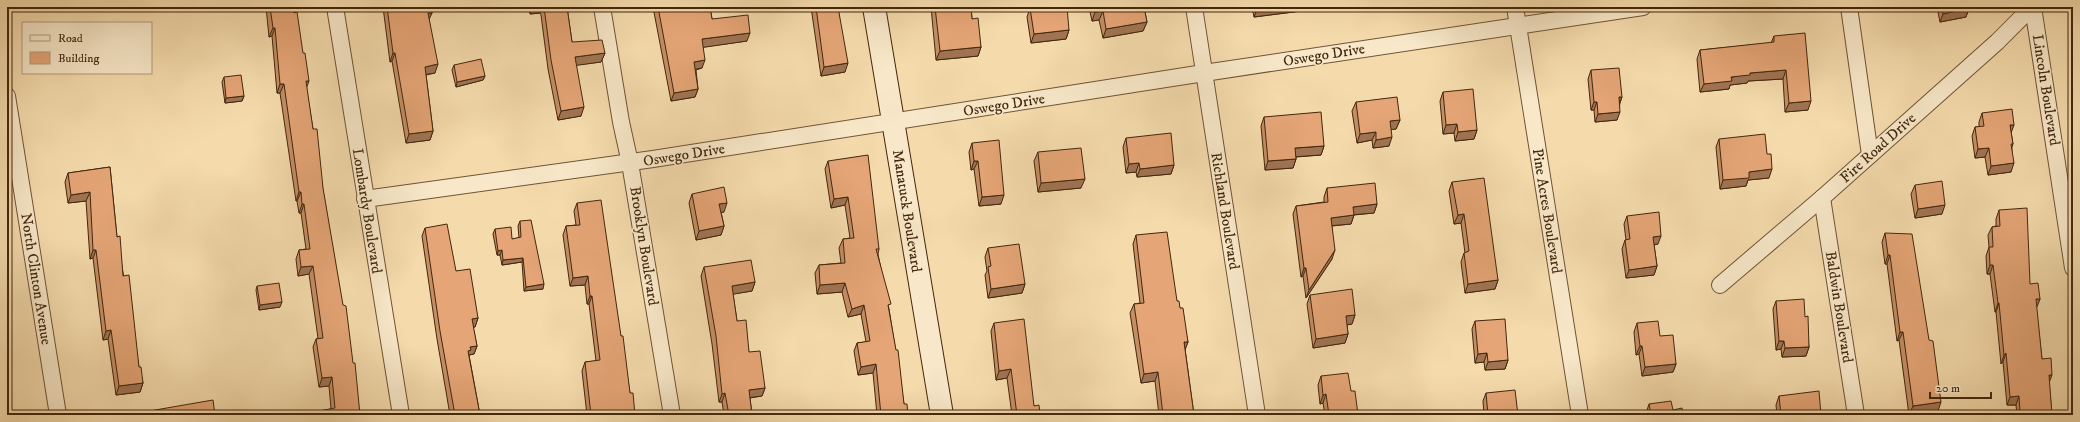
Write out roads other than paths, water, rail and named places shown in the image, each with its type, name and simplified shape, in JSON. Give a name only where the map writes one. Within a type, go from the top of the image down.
[{"type":"street","name":"Lombardy Boulevard","points":[[335,7],[401,415]]},
{"type":"street","name":"Brooklyn Boulevard","points":[[602,7],[621,122],[630,163],[672,415]]},
{"type":"street","name":"Manatuck Boulevard","points":[[874,7],[942,415]]},
{"type":"street","name":"Richland Boulevard","points":[[1194,7],[1257,415]]},
{"type":"street","name":"Pine Acres Boulevard","points":[[1515,7],[1580,415]]},
{"type":"street","name":"Oswego Drive","points":[[365,199],[630,163],[893,123],[1204,73],[1643,7]]},
{"type":"street","points":[[1848,7],[1870,155]]},
{"type":"street","name":"Fire Road Drive","points":[[1720,285],[1822,198],[1997,42],[2033,7]]},
{"type":"street","name":"Lincoln Boulevard","points":[[2033,7],[2073,268]]},
{"type":"street","name":"North Clinton Avenue","points":[[7,96],[58,415]]},
{"type":"street","name":"Baldwin Boulevard","points":[[1822,198],[1856,415]]}]
